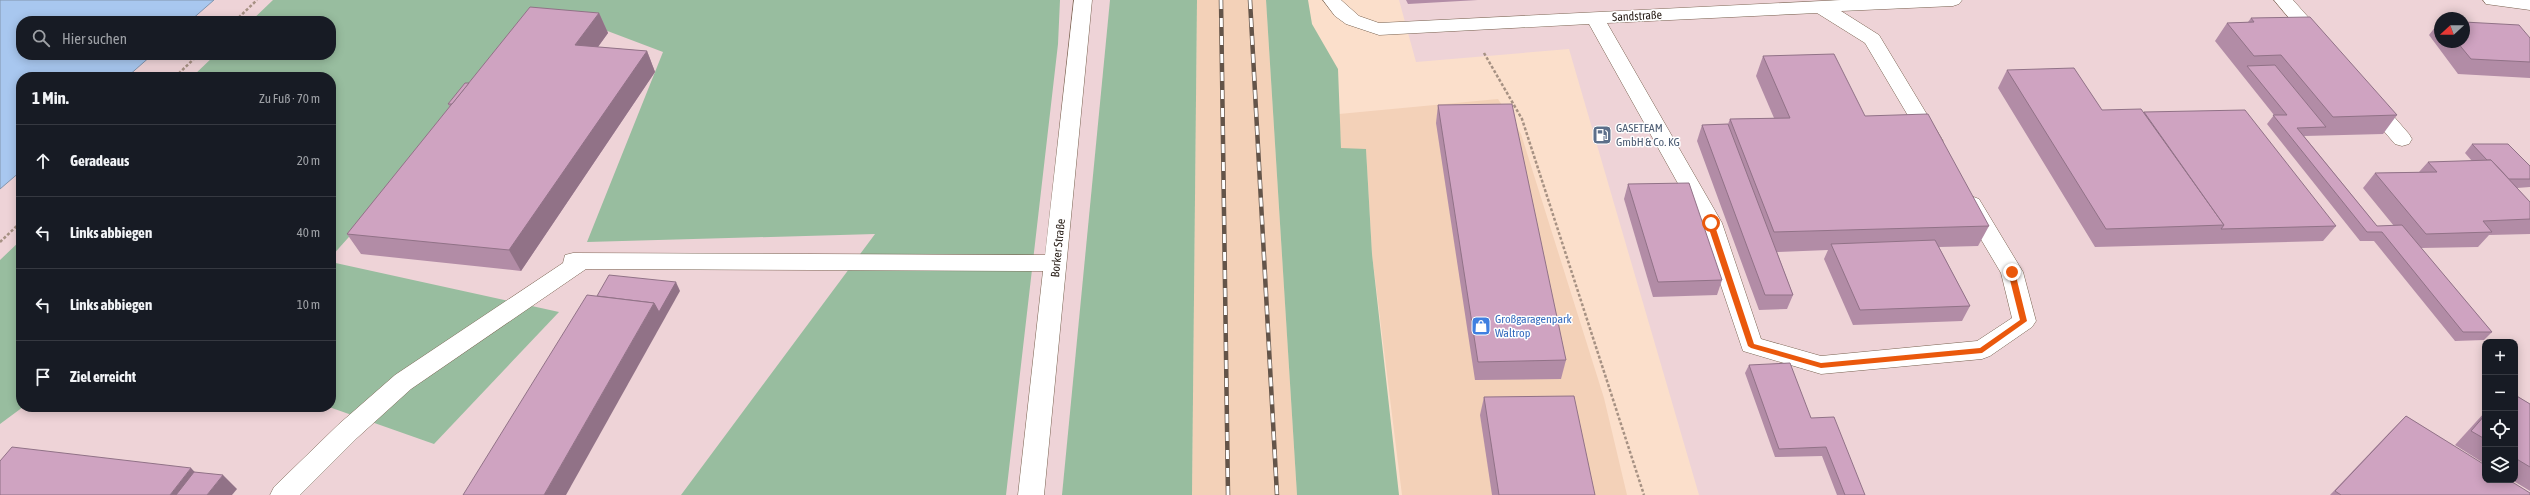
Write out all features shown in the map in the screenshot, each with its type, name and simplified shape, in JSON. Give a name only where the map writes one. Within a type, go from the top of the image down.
[{"type":"street","name":"Borker Straße","points":[[1031,495],[1083,0]]},
{"type":"street","name":"Sandstraße","points":[[1332,0],[1340,13],[1361,26],[1379,29],[1953,0]]},
{"type":"street","points":[[2283,0],[2330,54]]},
{"type":"street","points":[[2492,0],[2530,4]]},
{"type":"street","points":[[1821,7],[1872,39],[1944,159]]},
{"type":"street","points":[[1595,18],[1711,223],[1751,346],[1821,366],[1982,350],[2024,321],[2012,272],[1960,185]]},
{"type":"street","points":[[2361,91],[2402,139]]},
{"type":"street","points":[[283,495],[348,431],[403,382],[578,261],[1056,263]]},
{"type":"path","points":[[240,16],[257,0]]},
{"type":"path","points":[[1467,25],[1522,119],[1644,495]]},
{"type":"path","points":[[180,72],[193,60]]},
{"type":"path","points":[[0,242],[16,227]]},
{"type":"shaded area","points":[[0,0],[1150,0],[1130,495],[0,495]]},
{"type":"shaded area","points":[[1197,0],[1266,0],[1297,495],[1192,495]]},
{"type":"shaded area","points":[[1399,0],[2492,0],[2530,4],[2530,495],[1699,495],[1569,49],[1416,62]]},
{"type":"shaded area","name":"Großgaragenpark Waltrop","points":[[1498,99],[1521,134],[1604,398],[1627,495],[1402,495],[1372,254],[1366,149],[1341,149],[1339,114]]},
{"type":"green space","points":[[273,0],[1060,0],[1058,44],[1006,495],[681,495],[875,234],[587,242],[663,52],[552,10],[336,251],[336,72],[197,72],[210,60],[336,60],[336,16],[256,16]]},
{"type":"green space","points":[[1110,0],[1197,0],[1192,495],[1062,495]]},
{"type":"green space","points":[[1266,0],[1308,0],[1312,24],[1338,69],[1341,148],[1366,149],[1372,254],[1399,495],[1297,495]]},
{"type":"green space","points":[[16,245],[16,412],[0,424],[0,260]]},
{"type":"green space","points":[[336,263],[559,312],[434,444],[336,409]]},
{"type":"water","points":[[0,0],[214,0],[196,16],[16,16],[16,60],[146,60],[133,72],[16,72],[16,175],[0,189]]},
{"type":"building","points":[[530,7],[599,13],[575,45],[647,51],[509,250],[347,234]]},
{"type":"building","points":[[2310,17],[2397,115],[2333,117],[2281,55],[2254,56],[2227,23],[2254,22],[2251,18]]},
{"type":"building","points":[[2470,22],[2519,25],[2530,38],[2530,62],[2471,59],[2462,48],[2470,48]]},
{"type":"building","points":[[1834,54],[1865,116],[1928,114],[1989,226],[1774,232],[1730,119],[1790,118],[1763,56]]},
{"type":"building","points":[[2275,65],[2326,127],[2297,128],[2377,226],[2402,225],[2492,332],[2463,332],[2382,232],[2367,232],[2273,115],[2287,115],[2247,66]]},
{"type":"building","points":[[2074,68],[2102,110],[2141,109],[2224,225],[2106,229],[2007,70]]},
{"type":"building","points":[[465,83],[469,83],[452,104],[448,104]]},
{"type":"building","points":[[1512,104],[1566,360],[1478,362],[1438,105]]},
{"type":"building","points":[[2245,110],[2336,226],[2221,229],[2224,225],[2144,112]]},
{"type":"building","points":[[1728,124],[1793,295],[1765,295],[1702,125]]},
{"type":"building","points":[[2472,144],[2508,144],[2530,166],[2530,179],[2509,179],[2491,160],[2487,160]]},
{"type":"building","points":[[2491,160],[2530,202],[2530,219],[2483,221],[2492,232],[2426,234],[2375,173],[2437,172],[2428,162]]},
{"type":"building","points":[[1689,183],[1722,280],[1658,282],[1628,184]]},
{"type":"building","points":[[1935,240],[1970,306],[1860,310],[1831,244]]},
{"type":"building","points":[[609,275],[676,282],[659,312],[654,303],[597,296]]},
{"type":"building","points":[[587,295],[654,303],[544,495],[463,495]]},
{"type":"building","points":[[1790,363],[1811,418],[1834,417],[1865,495],[1845,495],[1826,447],[1779,449],[1749,365]]},
{"type":"building","points":[[1574,396],[1595,495],[1499,495],[1484,397]]},
{"type":"building","points":[[2518,397],[2530,404],[2530,467],[2518,460]]},
{"type":"building","points":[[2406,416],[2482,463],[2482,483],[2514,483],[2530,493],[2530,495],[2341,495],[2335,491]]},
{"type":"building","points":[[2482,418],[2482,437],[2471,431]]},
{"type":"building","points":[[12,447],[191,468],[170,495],[0,495],[0,461]]},
{"type":"building","points":[[194,472],[223,475],[207,495],[176,495]]},
{"type":"railway","points":[[1221,0],[1228,495]]},
{"type":"railway","points":[[1250,0],[1277,495]]},
{"type":"place","name":"GASETEAM GmbH & Co. KG","points":[[1602,135]]},
{"type":"place","name":"Großgaragenpark Waltrop","points":[[1481,326]]},
{"type":"route","points":[[1711,223],[1751,346],[1821,366],[1982,350],[2024,321],[2012,272]]}]
